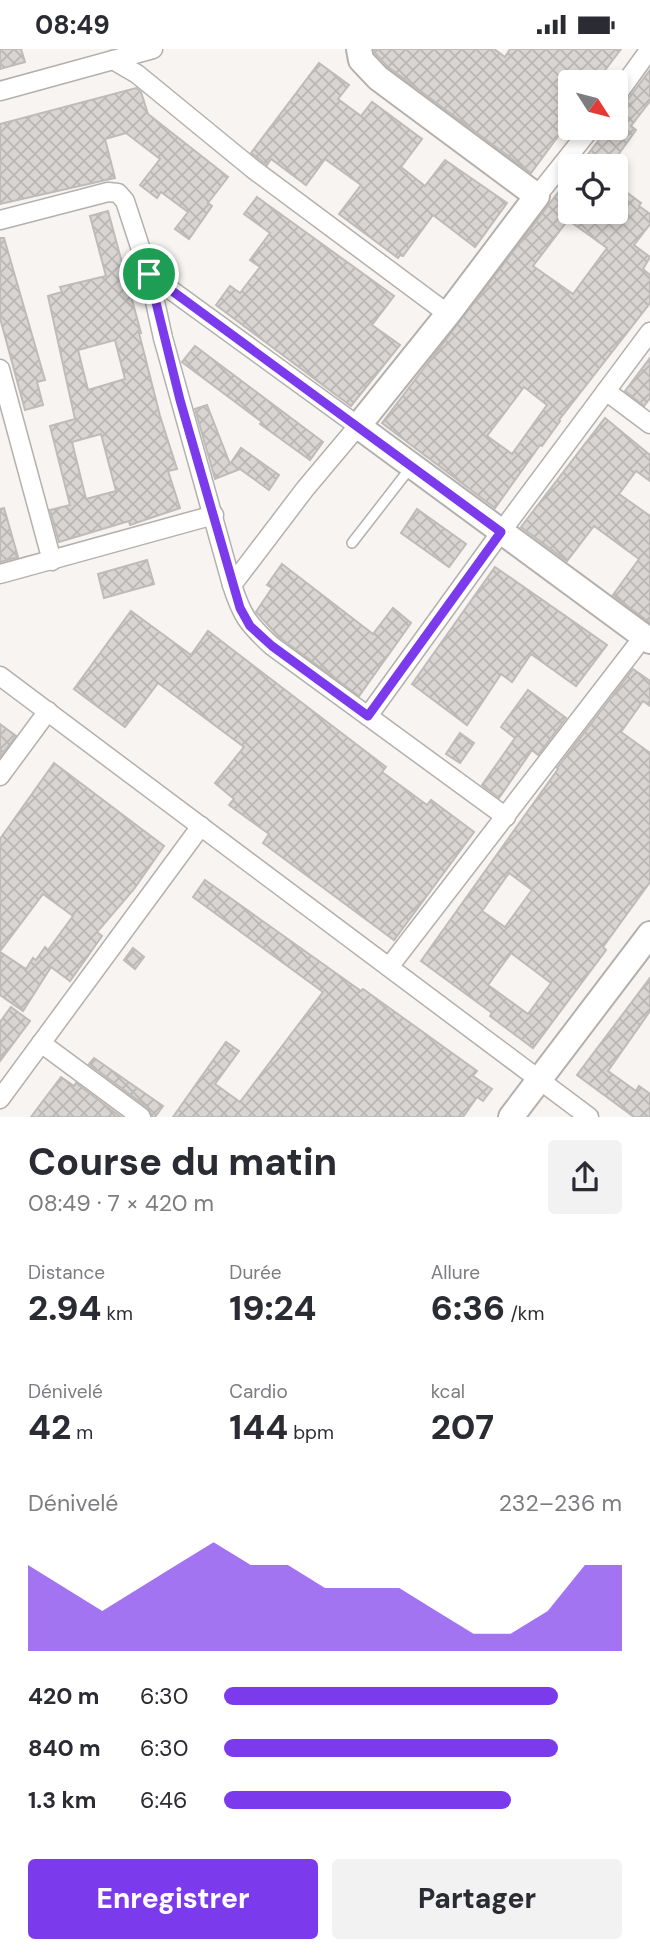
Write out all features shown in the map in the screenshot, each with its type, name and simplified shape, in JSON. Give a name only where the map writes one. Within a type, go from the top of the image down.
[{"type":"street","points":[[0,91],[153,49]]},
{"type":"street","points":[[359,49],[361,60],[378,78],[537,197]]},
{"type":"street","points":[[628,79],[650,49]]},
{"type":"street","points":[[113,60],[137,74],[253,169],[448,314]]},
{"type":"street","points":[[232,585],[305,489],[448,314],[582,140]]},
{"type":"street","points":[[0,220],[108,193],[118,193],[125,201],[149,274],[163,338],[232,585],[250,626],[272,646],[506,817]]},
{"type":"street","points":[[149,274],[647,638],[389,967]]},
{"type":"street","points":[[368,716],[650,332]]},
{"type":"street","points":[[0,369],[4,400],[52,561]]},
{"type":"street","points":[[606,391],[650,424]]},
{"type":"street","points":[[0,574],[214,515]]},
{"type":"street","points":[[0,676],[589,1117]]},
{"type":"street","points":[[0,776],[48,711]]},
{"type":"street","points":[[0,1099],[201,826]]},
{"type":"street","points":[[511,1117],[650,934]]},
{"type":"street","points":[[41,1043],[141,1117]]},
{"type":"lane","points":[[352,543],[412,465]]},
{"type":"building","points":[[0,49],[21,49],[25,62],[0,69]]},
{"type":"building","points":[[374,49],[494,49],[505,57],[510,49],[621,49],[605,70],[558,70],[558,136],[531,173],[388,67]]},
{"type":"building","points":[[319,63],[349,85],[338,99],[361,116],[372,102],[422,139],[401,167],[425,186],[445,160],[507,203],[475,247],[433,215],[403,256],[398,258],[339,214],[361,185],[325,159],[306,185],[271,159],[267,165],[251,153]]},
{"type":"building","points":[[650,70],[650,101],[631,126],[636,130],[619,154],[588,154],[599,140],[628,140],[628,99]]},
{"type":"building","points":[[136,88],[141,92],[148,114],[228,177],[208,203],[212,206],[189,239],[175,229],[188,212],[161,192],[157,198],[140,185],[160,159],[126,133],[105,139],[115,178],[0,204],[0,124]]},
{"type":"building","points":[[558,193],[558,224],[565,224],[533,266],[573,294],[607,248],[574,224],[628,224],[628,193],[650,214],[650,224],[634,245],[650,257],[643,269],[650,275],[650,303],[559,420],[542,446],[540,445],[495,508],[382,423]],"holes":[[[524,387],[547,405],[512,454],[487,436]]]},
{"type":"building","points":[[257,197],[394,296],[372,325],[400,345],[351,406],[216,305],[230,286],[240,293],[260,267],[250,260],[270,233],[244,214]]},
{"type":"building","points":[[108,211],[160,416],[177,469],[168,471],[180,508],[130,525],[129,521],[59,542],[50,510],[70,505],[50,426],[75,419],[48,296],[62,292],[60,287],[106,276],[90,216]],"holes":[[[115,340],[125,379],[88,390],[78,350]],[[101,434],[116,491],[86,499],[72,442]]]},
{"type":"building","points":[[0,238],[4,238],[45,380],[37,382],[43,405],[25,410],[0,318]]},
{"type":"building","points":[[195,346],[323,442],[310,460],[182,362]]},
{"type":"building","points":[[650,358],[650,398],[644,406],[625,391]]},
{"type":"building","points":[[207,405],[230,464],[241,448],[279,475],[269,490],[240,469],[215,479],[195,409]]},
{"type":"building","points":[[605,418],[650,455],[650,481],[636,471],[619,494],[650,516],[650,623],[613,595],[639,559],[594,526],[567,561],[521,527]]},
{"type":"building","points":[[4,508],[18,557],[0,562],[0,509]]},
{"type":"building","points":[[417,509],[466,544],[449,567],[401,533]]},
{"type":"building","points":[[147,560],[154,584],[104,598],[98,574]]},
{"type":"building","points":[[282,564],[373,634],[393,608],[411,623],[359,696],[279,637],[256,612],[272,588],[267,585]]},
{"type":"building","points":[[495,567],[607,645],[576,686],[531,654],[512,682],[501,674],[467,725],[412,684]]},
{"type":"building","points":[[131,611],[191,655],[208,631],[386,767],[382,772],[427,805],[431,800],[474,832],[394,940],[263,843],[269,834],[229,805],[234,799],[215,783],[244,747],[158,683],[125,727],[74,689]]},
{"type":"building","points":[[633,669],[650,681],[650,706],[643,701],[621,732],[650,753],[650,882],[603,947],[606,950],[533,1048],[490,1016],[492,1013],[421,961],[557,768]],"holes":[[[509,873],[532,890],[505,927],[482,911]],[[511,953],[551,983],[528,1014],[488,985]]]},
{"type":"building","points":[[528,690],[566,718],[538,755],[532,750],[499,798],[482,785],[515,738],[501,727]]},
{"type":"building","points":[[0,724],[16,736],[0,757]]},
{"type":"building","points":[[460,733],[474,743],[460,763],[446,754]]},
{"type":"building","points":[[54,763],[164,846],[134,889],[97,932],[102,936],[70,981],[51,967],[23,1011],[0,995],[0,952],[26,969],[45,947],[48,950],[73,916],[43,894],[0,951],[0,839]]},
{"type":"building","points":[[205,880],[477,1071],[473,1076],[492,1089],[483,1101],[477,1097],[463,1117],[173,1117],[226,1042],[239,1051],[215,1084],[240,1102],[323,992],[193,897]]},
{"type":"building","points":[[133,948],[144,957],[135,969],[124,960]]},
{"type":"building","points":[[650,978],[650,1011],[608,1071],[636,1091],[639,1086],[650,1094],[650,1117],[634,1117],[577,1075]]},
{"type":"building","points":[[11,1007],[30,1021],[0,1061],[0,1022]]},
{"type":"building","points":[[94,1058],[163,1106],[155,1117],[152,1117],[148,1108],[89,1064]]},
{"type":"building","points":[[61,1077],[74,1086],[76,1083],[121,1117],[31,1117]]},
{"type":"route","points":[[149,274],[501,532],[368,716],[272,646],[250,626],[240,608],[163,338],[149,274]]}]
